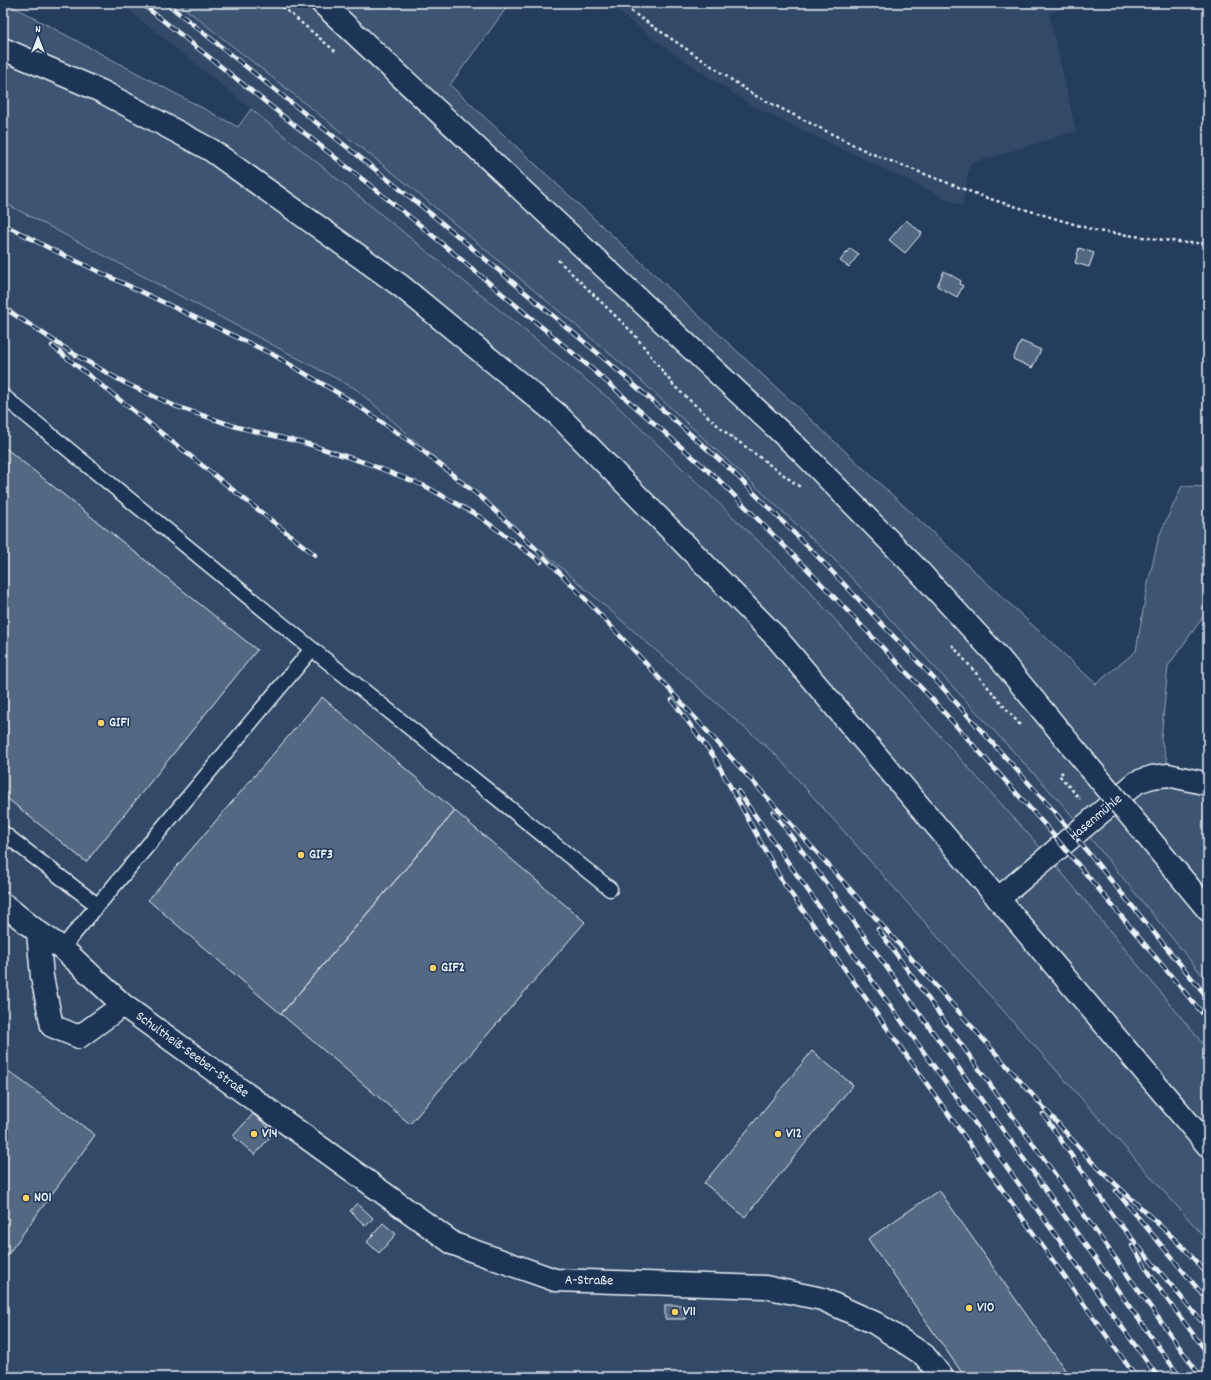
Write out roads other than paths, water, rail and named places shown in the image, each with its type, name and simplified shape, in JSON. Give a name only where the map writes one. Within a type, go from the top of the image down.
[{"type":"main road","points":[[322,3],[804,453],[917,569],[1000,659],[1208,910]]},
{"type":"main road","points":[[3,49],[101,91],[211,150],[401,286],[558,415],[776,637],[1208,1146]]},
{"type":"main road","name":"Hasenmühle","points":[[998,899],[1137,782],[1152,777],[1168,775],[1208,784]]},
{"type":"main road","name":"Schultheiß-Seeber-Straße","points":[[3,904],[38,932],[62,948],[123,1005],[261,1106]]},
{"type":"main road","name":"Schultheiß-Seeber-Straße","points":[[38,932],[42,977],[52,1026],[79,1037],[123,1005]]},
{"type":"main road","name":"A-Straße","points":[[261,1106],[454,1244],[555,1280],[765,1287],[822,1299],[874,1323],[924,1355],[942,1377]]},
{"type":"lane","points":[[3,396],[312,649],[610,889]]},
{"type":"lane","points":[[62,948],[312,649]]},
{"type":"lane","points":[[3,833],[97,906]]},
{"type":"railway","points":[[141,3],[420,225],[592,369],[719,480],[932,699],[1045,825],[1208,1020]]},
{"type":"railway","points":[[166,3],[430,213],[600,355],[730,469],[822,561],[941,686],[1053,810],[1208,998]]},
{"type":"railway","points":[[3,224],[49,248],[272,354],[348,399],[418,447],[484,500],[573,586],[641,658],[849,888],[1092,1162],[1185,1249],[1208,1275]]},
{"type":"railway","points":[[3,307],[74,354],[125,383],[175,406],[237,427],[308,444],[366,463],[425,486],[480,517],[541,562]]},
{"type":"railway","points":[[52,346],[315,555]]},
{"type":"railway","points":[[672,700],[714,757],[782,881],[1136,1377]]},
{"type":"railway","points":[[738,791],[830,922],[1158,1377]]},
{"type":"railway","points":[[773,812],[829,887],[1180,1377]]},
{"type":"railway","points":[[878,929],[1201,1377]]},
{"type":"railway","points":[[1043,1114],[1113,1216],[1208,1329]]},
{"type":"railway","points":[[1116,1191],[1208,1301]]},
{"type":"railway","points":[[1132,1246],[1163,1294],[1208,1354]]},
{"type":"place","name":"GIF1","points":[[101,723]]},
{"type":"place","name":"GIF3","points":[[301,855]]},
{"type":"place","name":"GIF2","points":[[433,968]]},
{"type":"place","name":"V14","points":[[254,1134]]},
{"type":"place","name":"V12","points":[[778,1134]]},
{"type":"place","name":"N01","points":[[26,1198]]},
{"type":"place","name":"V10","points":[[969,1308]]},
{"type":"place","name":"V11","points":[[675,1312]]}]
